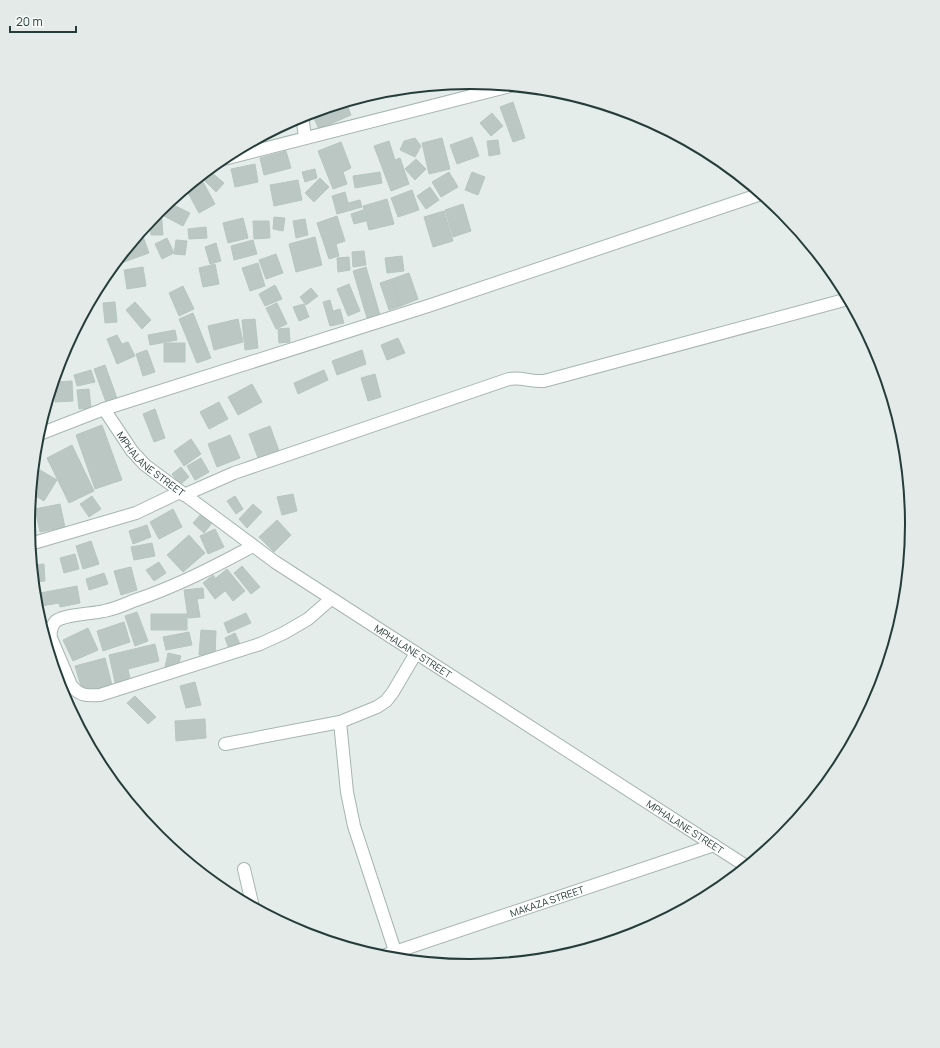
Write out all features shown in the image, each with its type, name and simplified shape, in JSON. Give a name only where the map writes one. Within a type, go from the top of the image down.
[{"type":"street","points":[[240,155],[495,90]]},
{"type":"street","points":[[303,122],[305,138]]},
{"type":"street","points":[[45,432],[104,409],[431,305],[756,196]]},
{"type":"street","points":[[36,542],[136,513],[234,472],[509,379],[524,378],[536,382],[544,381],[843,300]]},
{"type":"street","name":"MPHALANE STREET","points":[[104,409],[132,451],[145,465],[253,546],[331,599],[742,863]]},
{"type":"street","points":[[253,546],[218,565],[162,590],[104,611],[62,618],[56,622],[52,626],[50,632],[51,638],[74,690],[82,695],[100,695],[260,644],[284,633],[308,619],[331,599]]},
{"type":"street","points":[[225,744],[340,722],[377,707],[386,701],[396,688],[416,653]]},
{"type":"street","points":[[340,722],[347,792],[354,826],[395,951]]},
{"type":"street","name":"MAKAZA STREET","points":[[392,952],[714,845]]},
{"type":"street","points":[[244,869],[252,901]]},
{"type":"building","points":[[513,102],[525,138],[513,142],[500,107]]},
{"type":"building","points":[[348,107],[351,115],[319,129],[314,118]]},
{"type":"building","points":[[492,113],[503,126],[491,136],[480,123]]},
{"type":"building","points":[[472,137],[479,156],[457,164],[450,145]]},
{"type":"building","points":[[415,138],[421,146],[415,157],[400,150],[404,141]]},
{"type":"building","points":[[442,138],[450,169],[429,174],[422,143]]},
{"type":"building","points":[[498,140],[500,154],[489,156],[487,141]]},
{"type":"building","points":[[389,141],[395,160],[400,158],[409,184],[391,191],[374,146]]},
{"type":"building","points":[[341,142],[351,168],[343,172],[347,184],[333,189],[318,151]]},
{"type":"building","points":[[286,151],[291,168],[264,175],[260,158]]},
{"type":"building","points":[[416,159],[426,169],[415,180],[405,169]]},
{"type":"building","points":[[255,164],[258,182],[235,187],[231,169]]},
{"type":"building","points":[[315,169],[317,178],[305,182],[302,172]]},
{"type":"building","points":[[380,172],[382,183],[355,188],[353,176]]},
{"type":"building","points":[[449,172],[458,187],[441,197],[432,182]]},
{"type":"building","points":[[472,172],[485,177],[478,195],[465,190]]},
{"type":"building","points":[[213,173],[224,183],[216,192],[204,180]]},
{"type":"building","points":[[320,178],[329,187],[314,202],[305,193]]},
{"type":"building","points":[[298,180],[302,200],[274,206],[270,185]]},
{"type":"building","points":[[203,181],[215,204],[199,213],[188,193]]},
{"type":"building","points":[[430,187],[439,200],[426,209],[417,196]]},
{"type":"building","points":[[412,190],[419,210],[398,217],[391,198]]},
{"type":"building","points":[[345,192],[348,203],[360,200],[362,207],[337,214],[332,196]]},
{"type":"building","points":[[387,199],[394,224],[369,230],[363,206]]},
{"type":"building","points":[[463,204],[471,231],[453,237],[445,210]]},
{"type":"building","points":[[174,205],[190,213],[183,226],[163,215]]},
{"type":"building","points":[[363,210],[366,221],[354,224],[351,214]]},
{"type":"building","points":[[444,211],[453,241],[433,247],[424,217]]},
{"type":"building","points":[[162,216],[163,235],[151,235],[151,229]]},
{"type":"building","points":[[337,216],[345,241],[336,244],[339,256],[329,259],[317,223]]},
{"type":"building","points":[[274,217],[285,218],[283,231],[273,229]]},
{"type":"building","points":[[243,218],[248,238],[228,243],[223,223]]},
{"type":"building","points":[[305,219],[308,235],[296,238],[293,221]]},
{"type":"building","points":[[253,221],[269,221],[270,238],[254,239]]},
{"type":"building","points":[[206,227],[207,238],[189,239],[188,229]]},
{"type":"building","points":[[143,237],[149,253],[122,263]]},
{"type":"building","points":[[315,237],[322,265],[296,272],[289,244]]},
{"type":"building","points":[[167,238],[174,253],[162,259],[155,244]]},
{"type":"building","points":[[176,240],[187,241],[185,255],[174,254]]},
{"type":"building","points":[[253,240],[257,254],[234,260],[231,246]]},
{"type":"building","points":[[216,243],[221,261],[210,264],[205,247]]},
{"type":"building","points":[[364,251],[366,265],[353,267],[352,252]]},
{"type":"building","points":[[276,254],[283,273],[266,279],[259,260]]},
{"type":"building","points":[[402,256],[404,271],[387,273],[385,258]]},
{"type":"building","points":[[349,257],[350,270],[338,272],[337,258]]},
{"type":"building","points":[[258,263],[265,286],[250,291],[242,268]]},
{"type":"building","points":[[215,264],[219,284],[203,287],[199,268]]},
{"type":"building","points":[[143,267],[146,286],[127,289],[124,270]]},
{"type":"building","points":[[366,267],[380,315],[367,318],[353,271]]},
{"type":"building","points":[[409,273],[418,299],[401,306],[392,279]]},
{"type":"building","points":[[392,279],[401,306],[389,310],[380,283]]},
{"type":"building","points":[[349,284],[360,311],[348,316],[337,289]]},
{"type":"building","points":[[275,285],[282,299],[265,306],[259,294]]},
{"type":"building","points":[[183,286],[194,309],[179,316],[169,293]]},
{"type":"building","points":[[311,288],[318,296],[306,305],[300,297]]},
{"type":"building","points":[[330,300],[333,311],[340,309],[344,323],[330,326],[323,302]]},
{"type":"building","points":[[115,302],[117,322],[105,323],[103,303]]},
{"type":"building","points":[[135,302],[151,320],[142,329],[126,310]]},
{"type":"building","points":[[277,303],[287,324],[276,329],[266,308]]},
{"type":"building","points":[[304,304],[309,317],[299,321],[293,307]]},
{"type":"building","points":[[193,313],[211,358],[197,363],[179,319]]},
{"type":"building","points":[[238,319],[243,342],[214,350],[208,326]]},
{"type":"building","points":[[255,319],[258,348],[245,350],[242,320]]},
{"type":"building","points":[[289,328],[290,342],[279,343],[278,329]]},
{"type":"building","points":[[175,330],[177,340],[150,345],[148,335]]},
{"type":"building","points":[[117,335],[122,344],[128,342],[135,356],[117,364],[107,339]]},
{"type":"building","points":[[398,338],[405,353],[387,360],[381,345]]},
{"type":"building","points":[[164,343],[185,343],[185,362],[164,362]]},
{"type":"building","points":[[147,350],[155,372],[143,376],[136,354]]},
{"type":"building","points":[[362,350],[366,364],[337,375],[332,361]]},
{"type":"building","points":[[105,365],[118,401],[107,405],[94,369]]},
{"type":"building","points":[[91,370],[95,382],[77,386],[74,375]]},
{"type":"building","points":[[324,370],[328,380],[298,394],[294,383]]},
{"type":"building","points":[[375,374],[381,397],[368,401],[361,378]]},
{"type":"building","points":[[72,381],[73,401],[55,402],[55,395],[59,382]]},
{"type":"building","points":[[252,384],[262,402],[238,415],[228,397]]},
{"type":"building","points":[[89,389],[91,408],[79,409],[77,390]]},
{"type":"building","points":[[219,402],[228,419],[209,429],[200,412]]},
{"type":"building","points":[[155,409],[165,438],[154,442],[143,414]]},
{"type":"building","points":[[102,425],[122,480],[95,489],[76,435]]},
{"type":"building","points":[[270,426],[279,451],[258,458],[249,434]]},
{"type":"building","points":[[230,435],[240,458],[217,467],[208,444]]},
{"type":"building","points":[[191,439],[201,454],[184,466],[174,451]]},
{"type":"building","points":[[72,445],[94,491],[69,503],[47,458]]},
{"type":"building","points":[[201,458],[209,472],[195,480],[187,466]]},
{"type":"building","points":[[181,467],[189,477],[180,485],[172,474]]},
{"type":"building","points":[[40,470],[57,480],[44,501],[36,496]]},
{"type":"building","points":[[293,494],[297,511],[282,515],[277,497]]},
{"type":"building","points":[[92,496],[101,509],[89,517],[80,504]]},
{"type":"building","points":[[235,496],[243,509],[236,514],[227,501]]},
{"type":"building","points":[[60,504],[65,527],[40,532],[36,509]]},
{"type":"building","points":[[253,504],[262,512],[247,528],[239,519]]},
{"type":"building","points":[[173,509],[182,527],[159,539],[150,522]]},
{"type":"building","points":[[201,514],[212,523],[204,533],[193,523]]},
{"type":"building","points":[[277,520],[291,535],[274,552],[259,537]]},
{"type":"building","points":[[147,525],[151,537],[133,544],[129,531]]},
{"type":"building","points":[[215,529],[224,547],[208,554],[200,536]]},
{"type":"building","points":[[189,535],[205,553],[183,572],[167,555]]},
{"type":"building","points":[[91,541],[99,564],[83,569],[76,546]]},
{"type":"building","points":[[152,543],[155,556],[134,560],[131,547]]},
{"type":"building","points":[[75,554],[79,569],[64,573],[60,558]]},
{"type":"building","points":[[159,562],[166,573],[154,581],[146,570]]},
{"type":"building","points":[[44,564],[45,581],[39,582],[37,565]]},
{"type":"building","points":[[242,566],[260,587],[251,594],[234,573]]},
{"type":"building","points":[[131,567],[137,590],[121,595],[114,571]]},
{"type":"building","points":[[227,569],[245,591],[233,601],[216,578]]},
{"type":"building","points":[[104,573],[108,584],[89,590],[86,579]]},
{"type":"building","points":[[213,575],[225,591],[215,599],[203,583]]},
{"type":"building","points":[[77,586],[80,603],[60,607],[59,603],[43,606],[41,593]]},
{"type":"building","points":[[203,588],[204,598],[197,599],[200,617],[188,618],[184,590]]},
{"type":"building","points":[[137,612],[148,641],[135,646],[125,616]]},
{"type":"building","points":[[246,613],[251,623],[228,633],[224,623]]},
{"type":"building","points":[[151,614],[187,614],[187,630],[151,630]]},
{"type":"building","points":[[124,622],[130,642],[103,651],[97,631]]},
{"type":"building","points":[[88,628],[98,650],[73,661],[63,640]]},
{"type":"building","points":[[201,630],[216,631],[215,656],[199,655]]},
{"type":"building","points":[[189,632],[192,645],[166,650],[163,637]]},
{"type":"building","points":[[235,633],[240,644],[229,649],[225,638]]},
{"type":"building","points":[[155,644],[159,661],[128,669],[131,683],[116,687],[109,655]]},
{"type":"building","points":[[168,653],[181,656],[177,670],[165,667]]},
{"type":"building","points":[[105,658],[112,685],[83,693],[75,666]]},
{"type":"building","points":[[63,676],[72,692],[70,693]]},
{"type":"building","points":[[195,682],[201,705],[186,708],[180,686]]},
{"type":"building","points":[[135,696],[156,717],[148,724],[127,703]]},
{"type":"building","points":[[205,719],[206,738],[176,741],[175,721]]}]
